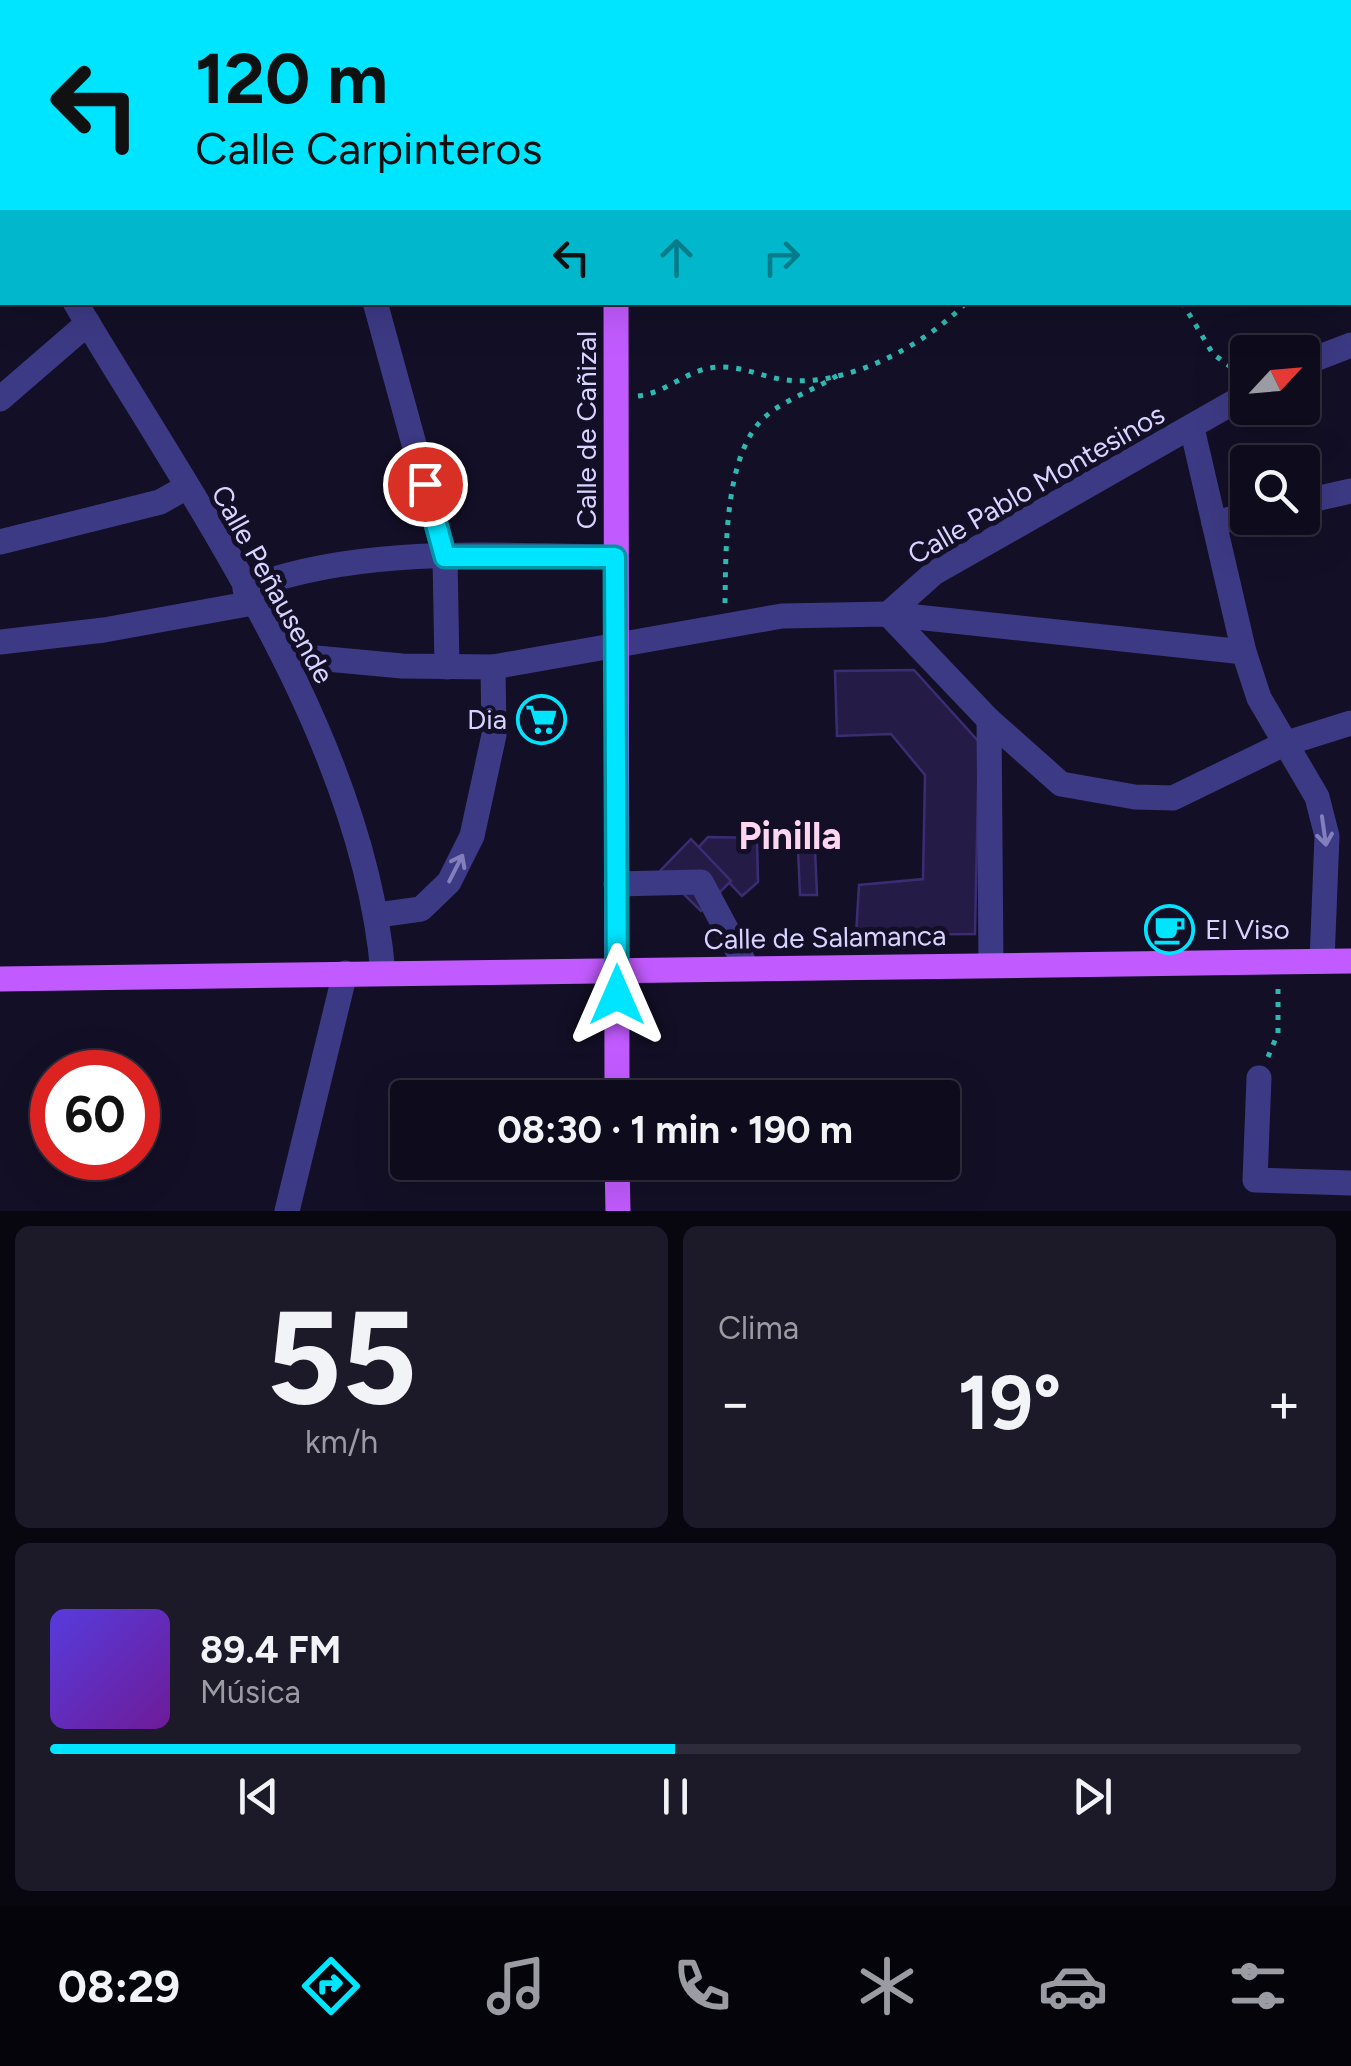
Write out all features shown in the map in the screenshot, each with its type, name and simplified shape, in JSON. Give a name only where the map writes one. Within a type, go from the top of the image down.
[{"type":"main road","name":"Calle de Cañizal","points":[[616,305],[617,1080]]},
{"type":"main road","name":"Calle de Salamanca","points":[[0,978],[1351,960]]},
{"type":"main road","points":[[618,1180],[618,1211]]},
{"type":"street","points":[[376,305],[445,557],[447,666]]},
{"type":"street","points":[[0,399],[82,313]]},
{"type":"street","name":"Calle Peñausende","points":[[82,313],[284,656],[336,770],[378,915],[383,972]]},
{"type":"street","points":[[1320,357],[1351,345]]},
{"type":"street","name":"Calle Pablo Montesinos","points":[[888,614],[934,572],[1230,405]]},
{"type":"street","points":[[1192,428],[1244,652],[1259,698],[1317,797],[1327,836],[1322,961]]},
{"type":"street","points":[[0,542],[160,502],[185,488]]},
{"type":"street","points":[[1320,498],[1351,491]]},
{"type":"street","points":[[1214,523],[1230,519]]},
{"type":"street","points":[[0,642],[104,630],[249,596],[279,576],[392,559],[615,557]]},
{"type":"street","points":[[888,614],[990,720],[1061,784],[1134,797],[1173,798],[1284,744],[1351,724]]},
{"type":"street","points":[[284,656],[493,667],[782,616],[888,614],[1244,652]]},
{"type":"street","points":[[378,915],[421,909],[449,882],[472,836],[494,734],[493,667]]},
{"type":"street","points":[[990,720],[991,965]]},
{"type":"street","points":[[616,884],[701,882],[747,968]]},
{"type":"street","points":[[287,1211],[345,973]]},
{"type":"street","points":[[1259,1078],[1255,1180],[1351,1183]]},
{"type":"path","points":[[725,626],[726,533],[742,450],[759,423],[779,407],[840,374],[904,350],[948,321],[964,305]]},
{"type":"path","points":[[1184,305],[1213,354],[1230,366]]},
{"type":"path","points":[[618,398],[645,396],[709,368],[744,369],[788,380],[840,374]]},
{"type":"path","points":[[1259,1078],[1278,1032],[1279,962]]},
{"type":"building","points":[[914,670],[979,742],[975,934],[856,935],[859,885],[923,879],[925,775],[891,734],[837,736],[835,671]]},
{"type":"building","points":[[708,837],[757,838],[758,882],[742,896],[697,849]]},
{"type":"building","points":[[691,839],[731,881],[701,911],[660,871]]},
{"type":"building","points":[[798,849],[815,849],[817,895],[800,895]]},
{"type":"place","name":"Dia","points":[[542,719]]},
{"type":"place","name":"El Viso","points":[[1170,929]]},
{"type":"district","name":"Pinilla","points":[[790,836]]},
{"type":"route","points":[[425,484],[445,557],[615,557],[617,995]]}]
